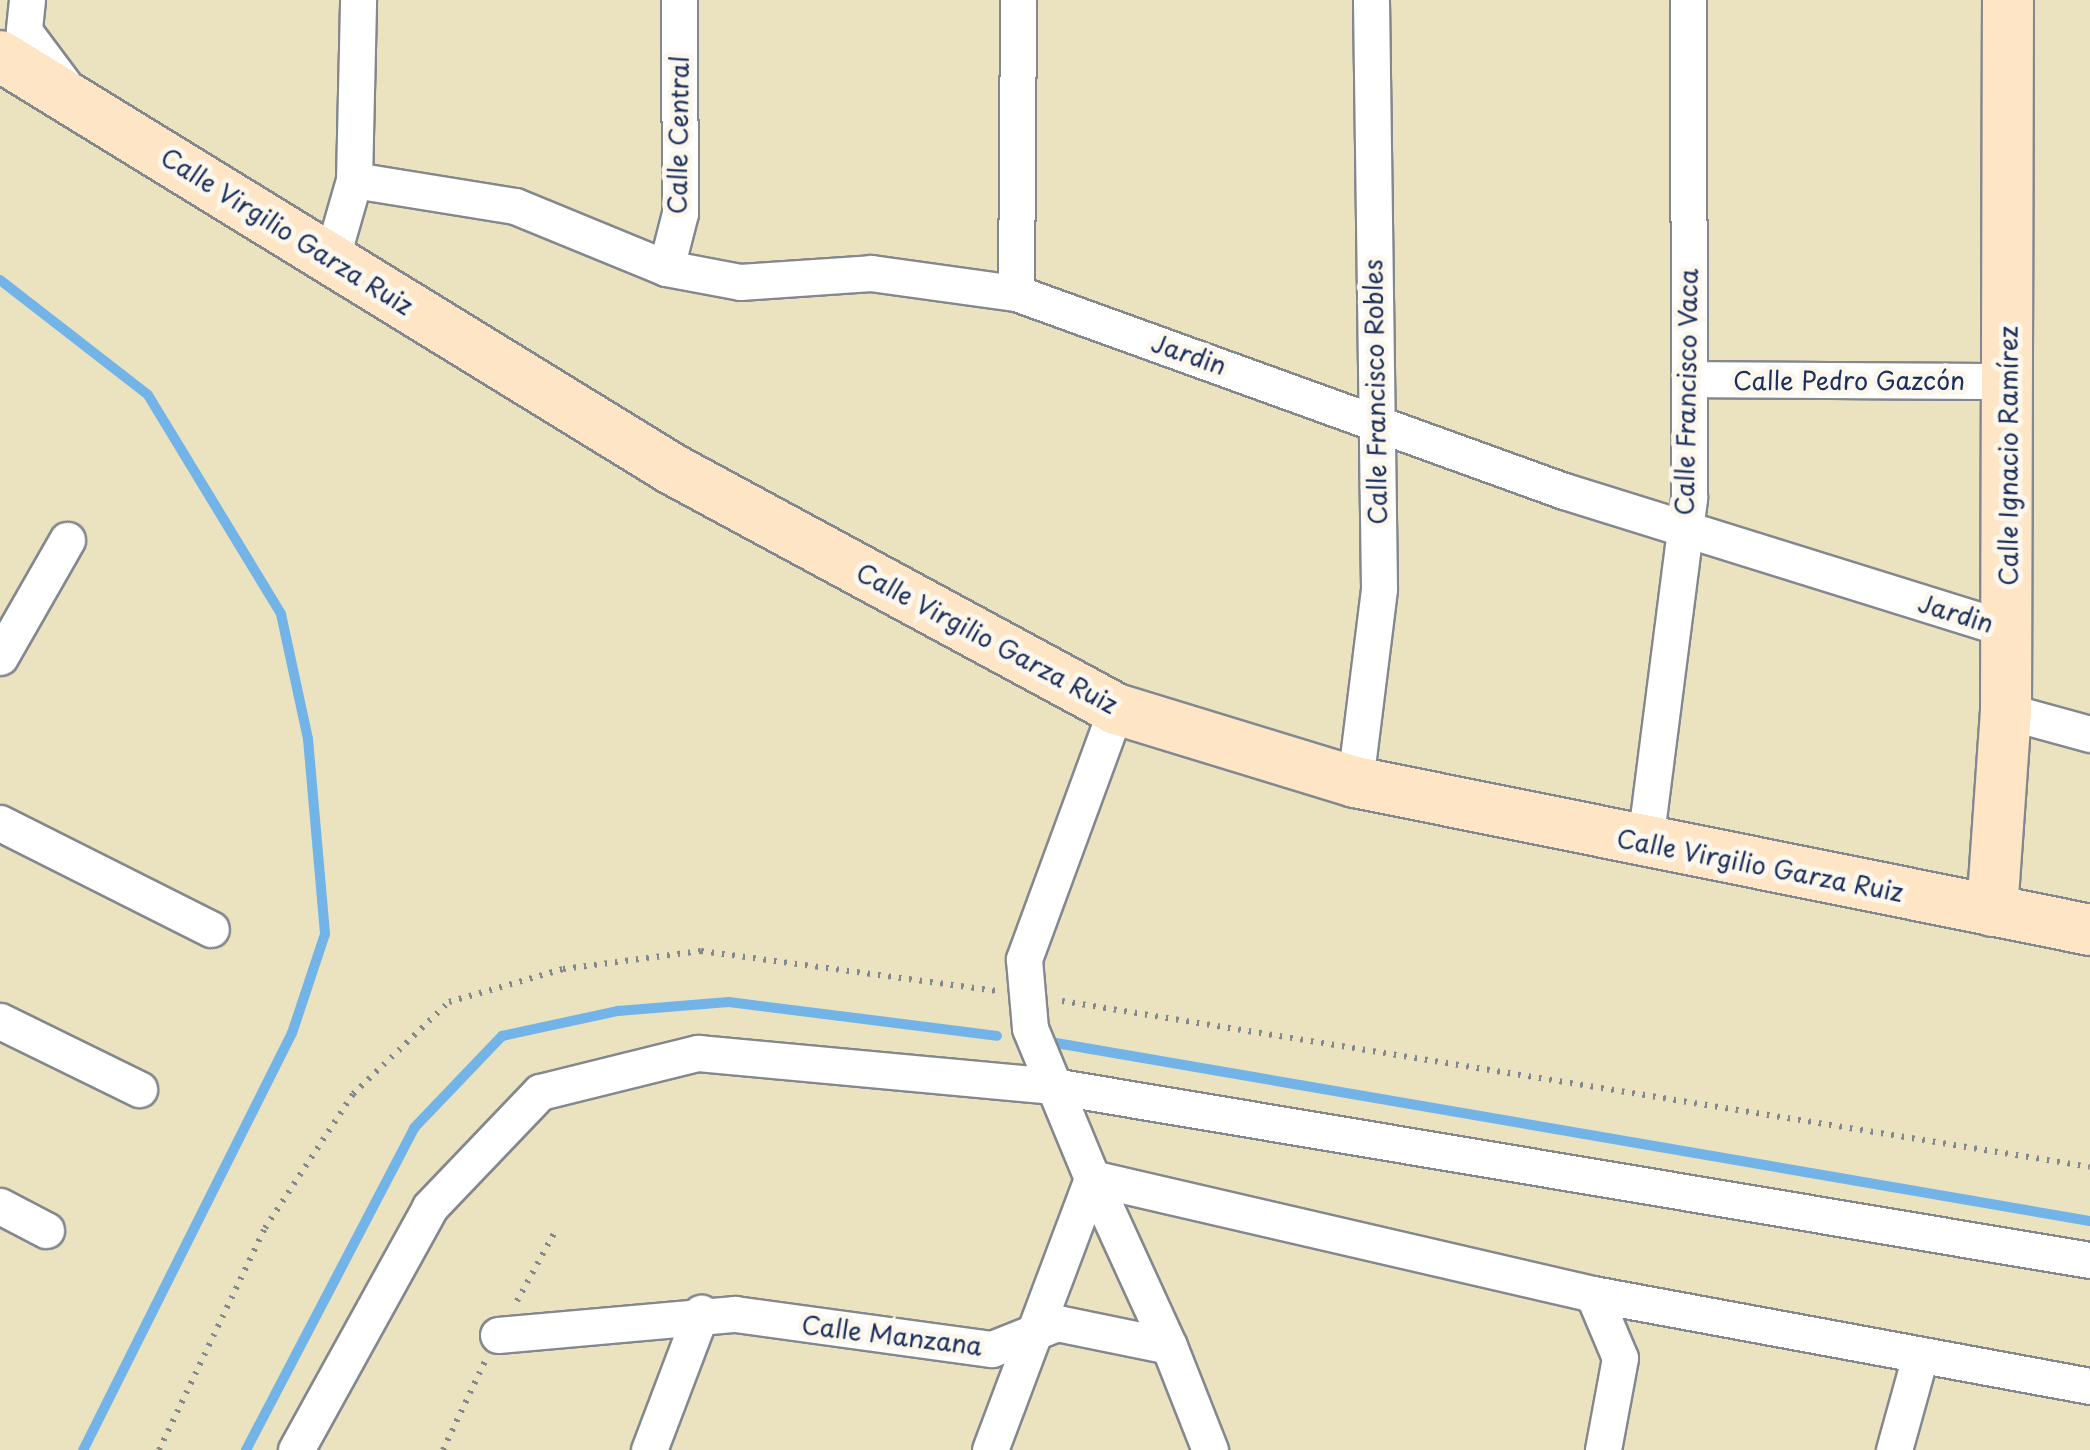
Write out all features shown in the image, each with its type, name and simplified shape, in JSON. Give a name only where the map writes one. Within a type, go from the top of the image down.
[{"type":"main road","name":"Calle Ignacio Ramírez","points":[[1992,911],[2006,711],[2008,0]]},
{"type":"main road","name":"Calle Virgilio Garza Ruiz","points":[[0,56],[73,97],[672,469],[1116,709],[1355,782],[2090,930]]},
{"type":"street","points":[[26,0],[24,30],[73,97]]},
{"type":"street","points":[[331,260],[354,180],[358,0]]},
{"type":"street","name":"Calle Central","points":[[666,268],[680,213],[679,0]]},
{"type":"street","points":[[1016,293],[1018,0]]},
{"type":"street","name":"Calle Francisco Robles","points":[[1355,782],[1379,588],[1372,0]]},
{"type":"street","name":"Calle Francisco Vaca","points":[[1645,842],[1684,530],[1689,379],[1688,0]]},
{"type":"street","name":"Jardin","points":[[354,180],[515,206],[666,268],[740,282],[872,272],[1016,293],[1684,530],[2007,628]]},
{"type":"street","name":"Calle Pedro Gazcón","points":[[1689,379],[2009,381]]},
{"type":"street","points":[[0,657],[67,540]]},
{"type":"street","points":[[1116,709],[1024,959],[1030,1028],[1092,1178],[1169,1346],[1210,1450]]},
{"type":"street","points":[[2006,711],[2090,734]]},
{"type":"street","points":[[0,823],[210,929]]},
{"type":"street","points":[[0,1021],[139,1089]]},
{"type":"street","points":[[296,1450],[430,1207],[540,1092],[698,1053],[1052,1086],[2090,1260]]},
{"type":"street","points":[[1092,1178],[1592,1294],[2090,1386]]},
{"type":"street","points":[[990,1450],[1092,1178]]},
{"type":"street","points":[[0,1206],[46,1230]]},
{"type":"street","points":[[1592,1294],[1620,1358],[1604,1450]]},
{"type":"street","points":[[649,1450],[700,1314]]},
{"type":"street","name":"Calle Manzana","points":[[498,1335],[700,1314],[992,1349],[1056,1323],[1169,1346]]},
{"type":"street","points":[[1894,1450],[1920,1356]]},
{"type":"waterway","points":[[0,280],[148,395],[281,614],[308,739],[325,934],[292,1033],[83,1450]]},
{"type":"waterway","points":[[246,1450],[414,1128],[502,1036],[618,1011],[729,1002],[997,1036]]},
{"type":"waterway","points":[[1056,1043],[2090,1221]]}]
